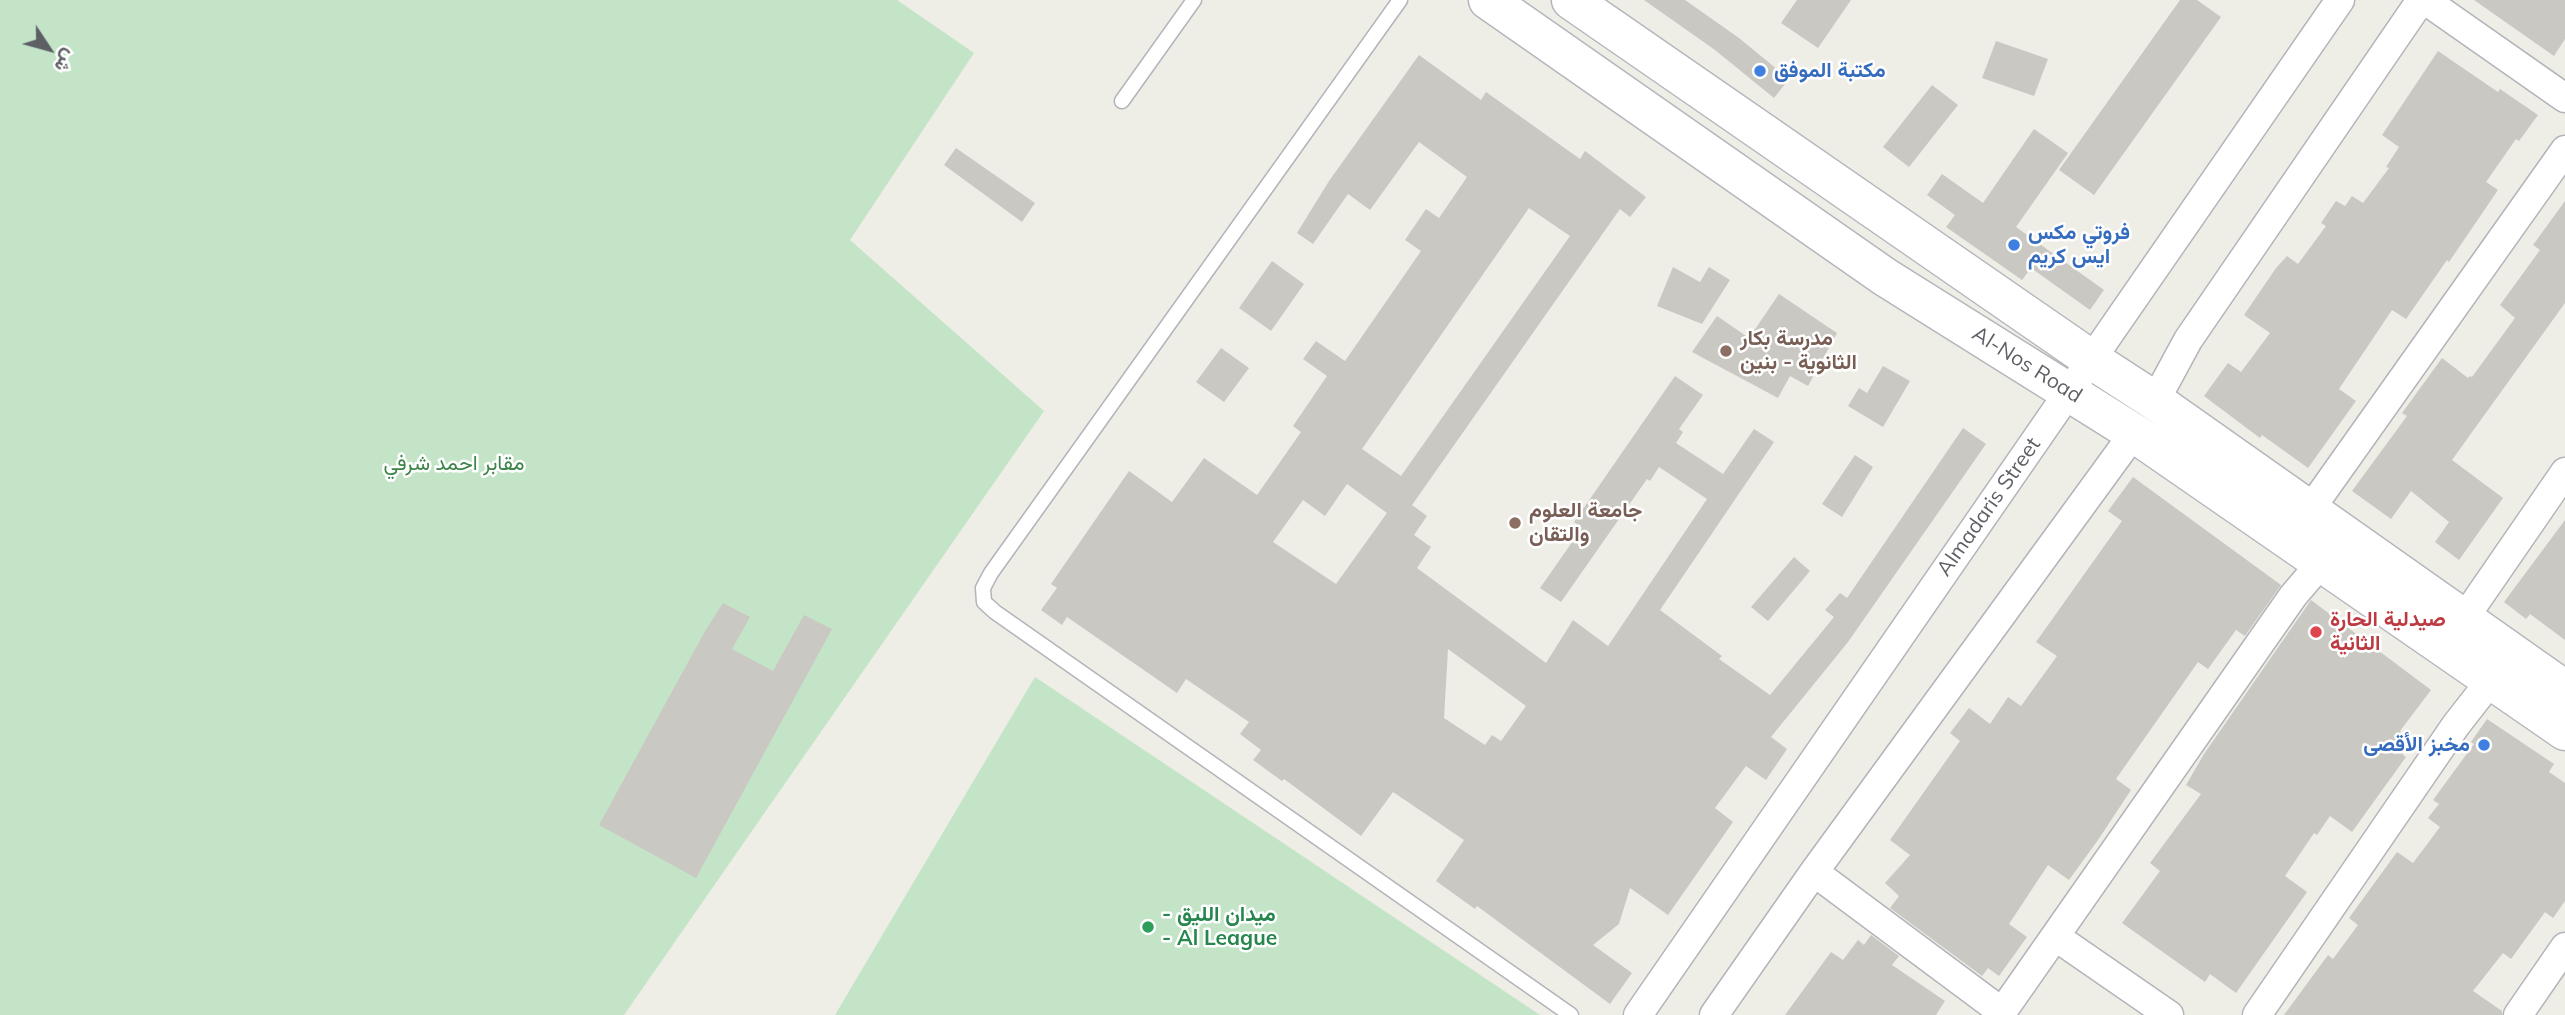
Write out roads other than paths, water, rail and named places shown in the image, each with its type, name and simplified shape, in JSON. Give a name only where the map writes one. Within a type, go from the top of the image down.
[{"type":"main road","name":"Al-Nos Road","points":[[1488,0],[1885,277],[2134,432],[2565,731]]},
{"type":"main road","name":"Al-Nos Road","points":[[1571,0],[2155,401],[2565,690]]},
{"type":"street","name":"Almadaris Street","points":[[1639,1015],[2340,0]]},
{"type":"street","points":[[2155,401],[2188,340],[2423,0],[2565,98]]},
{"type":"street","points":[[2309,511],[2565,150]]},
{"type":"street","points":[[1714,1015],[1814,872],[2134,432]]},
{"type":"street","points":[[2462,617],[2472,607],[2565,472]]},
{"type":"street","points":[[1814,872],[2001,1013],[2293,596],[2322,562]]},
{"type":"street","points":[[2257,1015],[2456,725],[2492,679]]},
{"type":"street","points":[[2056,937],[2169,1015]]},
{"type":"street","points":[[2518,1015],[2565,947]]},
{"type":"lane","points":[[1122,101],[1194,0]]},
{"type":"lane","points":[[1399,0],[991,573],[983,588],[984,602],[1571,1015]]},
{"type":"place","name":"مكتبة الموفق","points":[[1760,71]]},
{"type":"place","name":"فروتي مكس ايس كريم","points":[[2014,245]]},
{"type":"place","name":"مدرسة بكار الثانوية - بنين","points":[[1726,351]]},
{"type":"place","name":"جامعة العلوم والتقان","points":[[1515,523]]},
{"type":"place","name":"صيدلية الحارة الثانية","points":[[2316,632]]},
{"type":"place","name":"مخبز الأقصى","points":[[2484,745]]},
{"type":"place","name":"- ميدان الليق - Al League","points":[[1148,927]]},
{"type":"park label","name":"مقابر احمد شرفي","points":[[454,464]]}]
